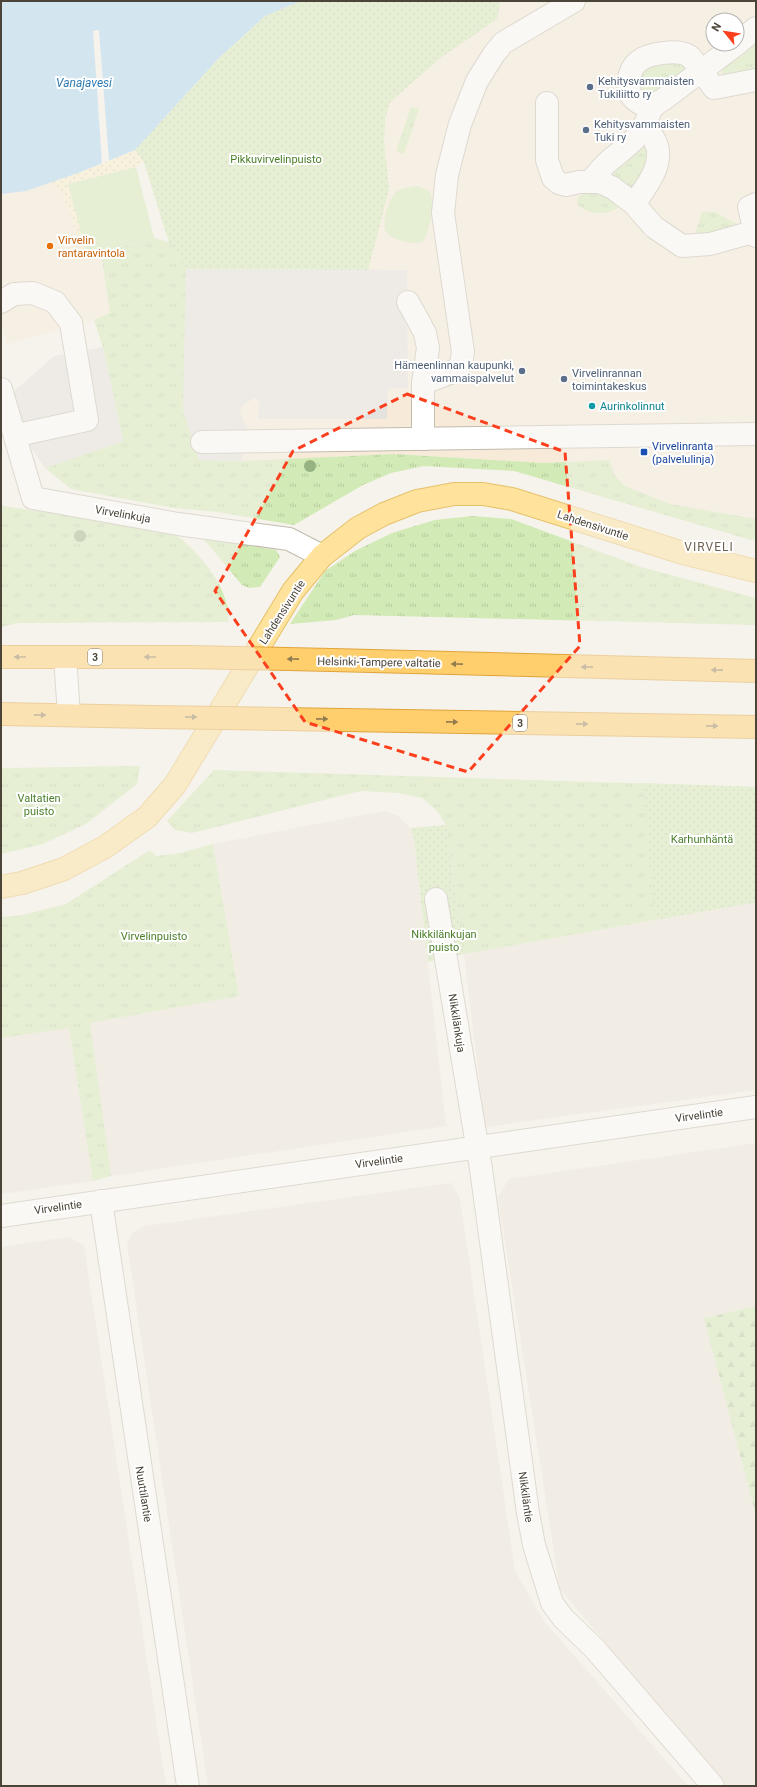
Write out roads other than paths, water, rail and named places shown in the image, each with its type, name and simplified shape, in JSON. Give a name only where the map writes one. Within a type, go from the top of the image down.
[{"type":"highway","name":"Helsinki-Tampere valtatie","points":[[1,657],[189,657],[756,671]]},
{"type":"highway","name":"3","points":[[1,714],[756,727]]},
{"type":"main road","name":"Lahdensivuntie","points":[[1,887],[22,883],[64,869],[105,847],[147,817],[175,784],[293,591],[322,556],[358,528],[384,514],[417,501],[454,494],[483,494],[512,499],[683,553],[756,571]]},
{"type":"street","points":[[423,383],[459,367],[462,359],[463,352],[443,213],[447,175],[465,110],[477,82],[494,54],[503,43],[574,1]]},
{"type":"street","points":[[745,37],[756,28]]},
{"type":"street","points":[[634,204],[651,180],[658,158],[658,149],[648,117],[638,102],[631,95],[629,87],[629,78],[632,68],[639,60],[668,52],[681,53],[691,56],[700,71],[714,88],[756,80]]},
{"type":"street","points":[[590,182],[607,162],[631,144],[648,117],[700,71],[726,52]]},
{"type":"street","points":[[547,103],[547,160],[553,178],[559,183],[566,185],[579,182],[600,182],[613,188],[634,204],[654,227],[682,246],[710,244],[756,233],[749,207],[756,204]]},
{"type":"street","points":[[1,302],[14,294],[33,293],[55,302],[71,323],[88,420],[22,434],[16,440]]},
{"type":"street","points":[[408,302],[425,333],[428,348],[423,383],[423,439]]},
{"type":"street","name":"Virvelinkuja","points":[[1,389],[33,498],[178,524],[289,540],[322,556]]},
{"type":"street","points":[[202,442],[756,434]]},
{"type":"street","points":[[65,657],[69,715]]},
{"type":"street","name":"Nikkilänkuja","points":[[436,899],[476,1147]]},
{"type":"street","name":"Virvelintie","points":[[1,1216],[756,1107]]},
{"type":"street","name":"Nikkiläntie","points":[[476,1147],[481,1168],[528,1513],[534,1545],[552,1603],[563,1618],[595,1650],[713,1786]]},
{"type":"street","name":"Nuuttilantie","points":[[101,1201],[188,1786]]},
{"type":"water","name":"Vanajavesi","points":[[1,1],[301,1],[265,16],[219,58],[135,150],[78,173],[26,191],[1,194]]},
{"type":"place","name":"Kehitysvammaisten Tukiliitto ry","points":[[590,87]]},
{"type":"place","name":"Kehitysvammaisten Tuki ry","points":[[586,130]]},
{"type":"place","name":"Virvelin rantaravintola","points":[[50,246]]},
{"type":"place","name":"Hämeenlinnan kaupunki, vammaispalvelut","points":[[522,371]]},
{"type":"place","name":"Virvelinrannan toimintakeskus","points":[[564,379]]},
{"type":"place","name":"Aurinkolinnut","points":[[592,406]]},
{"type":"place","name":"Virvelinranta (palvelulinja)","points":[[644,452]]},
{"type":"district","name":"VIRVELI","points":[[709,547]]},
{"type":"park label","name":"Pikkuvirvelinpuisto","points":[[276,159]]},
{"type":"park label","name":"Valtatien puisto","points":[[39,804]]},
{"type":"park label","name":"Karhunhäntä","points":[[702,839]]},
{"type":"park label","name":"Virvelinpuisto","points":[[154,936]]},
{"type":"park label","name":"Nikkilänkujan puisto","points":[[444,940]]}]
